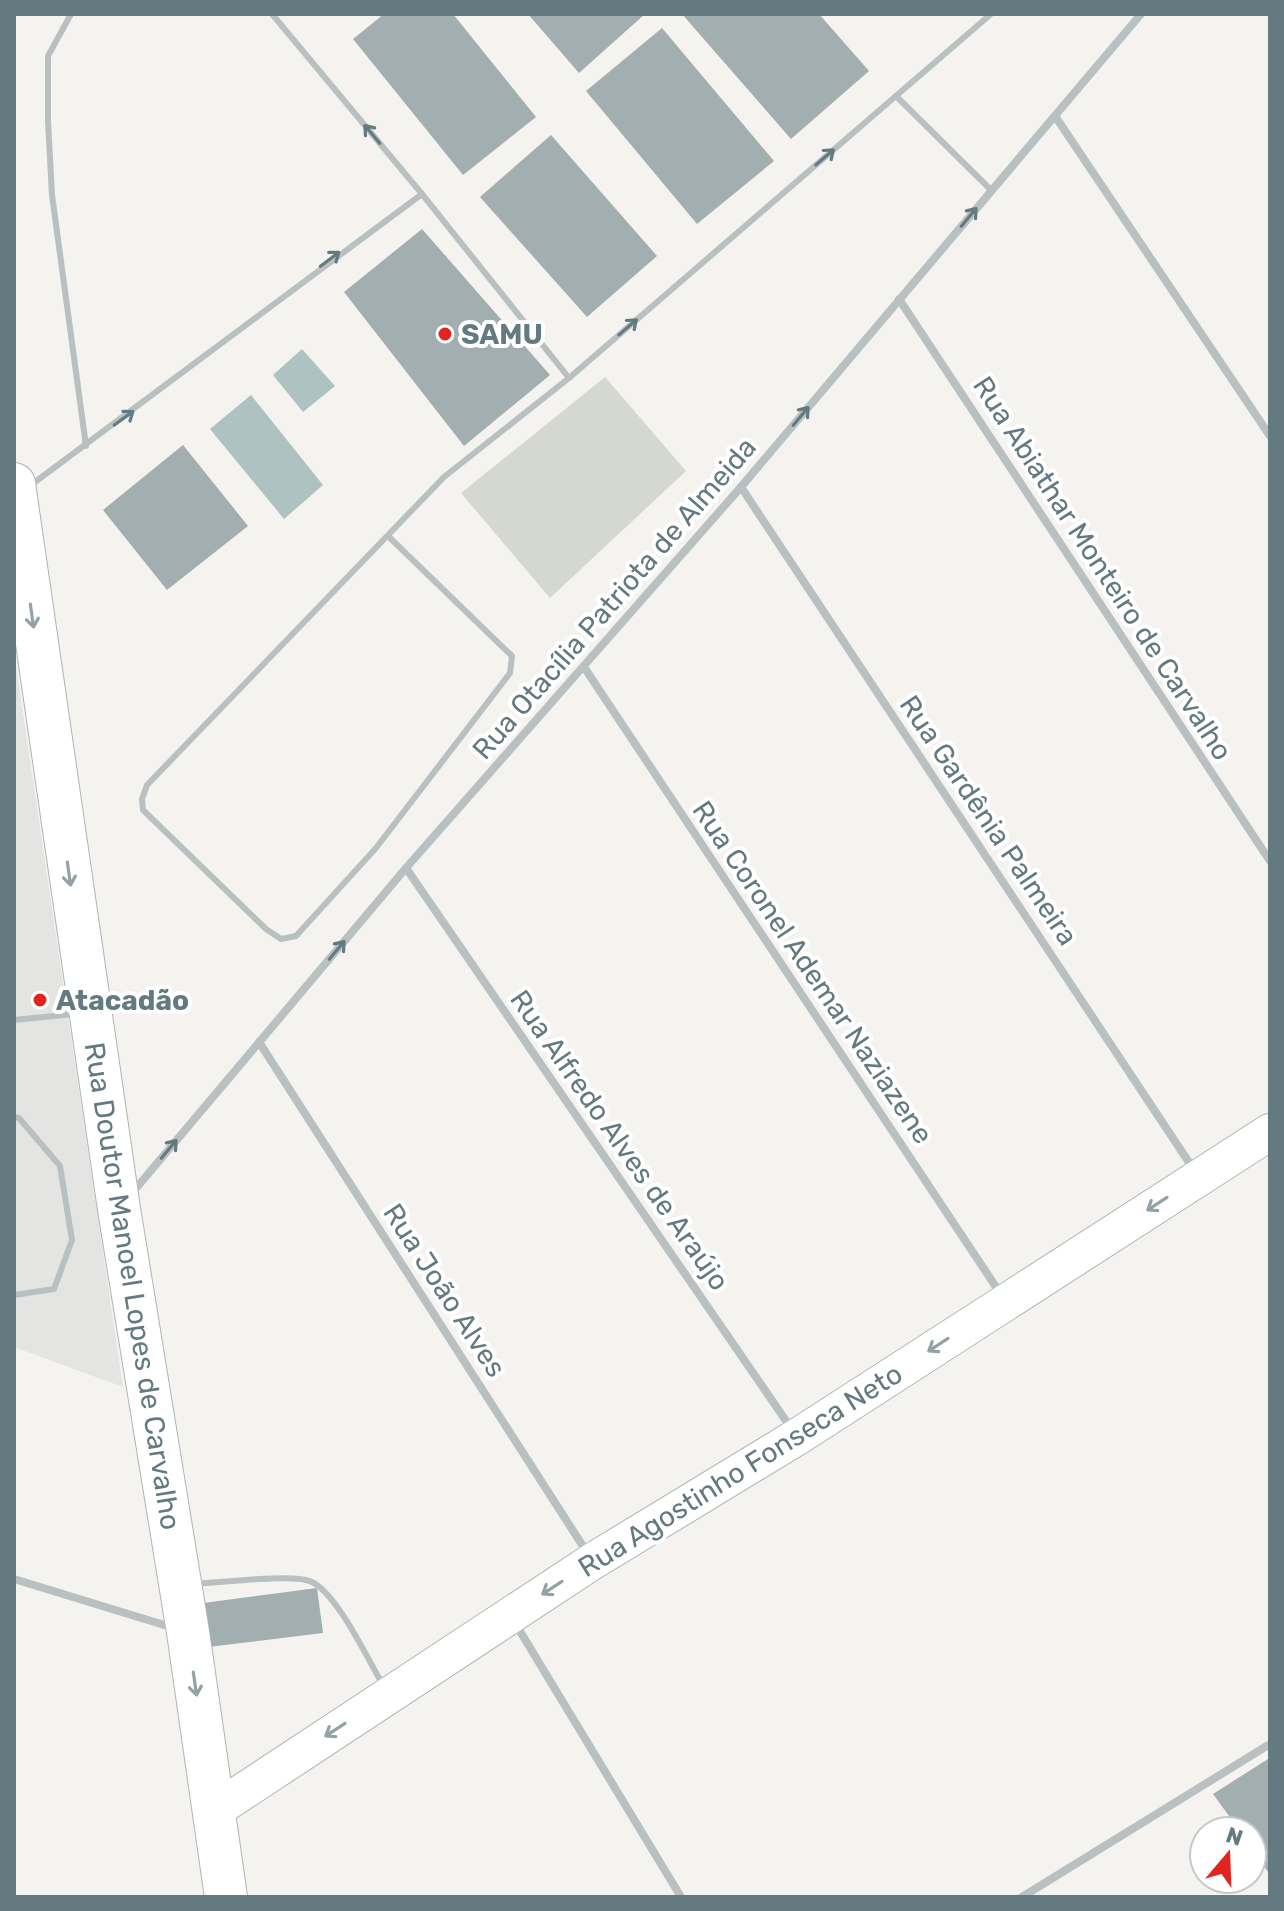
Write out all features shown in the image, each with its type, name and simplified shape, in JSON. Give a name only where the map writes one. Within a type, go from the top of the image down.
[{"type":"main road","name":"Rua Doutor Manoel Lopes de Carvalho","points":[[15,490],[119,1209],[188,1632],[212,1812],[229,1890]]},
{"type":"main road","name":"Rua Agostinho Fonseca Neto","points":[[212,1812],[593,1561],[797,1437],[1270,1132]]},
{"type":"street","name":"Rua Otacília Patriota de Almeida","points":[[119,1209],[406,868],[741,487],[1141,14]]},
{"type":"street","points":[[1055,116],[1270,436]]},
{"type":"street","name":"Rua Abiathar Monteiro de Carvalho","points":[[899,299],[1270,861]]},
{"type":"street","name":"Rua Gardênia Palmeira","points":[[741,487],[1199,1177]]},
{"type":"street","name":"Rua Coronel Ademar Naziazene","points":[[584,667],[1006,1301]]},
{"type":"street","name":"Rua Alfredo Alves de Araújo","points":[[406,868],[797,1437]]},
{"type":"street","name":"Rua João Alves","points":[[259,1042],[593,1561]]},
{"type":"street","points":[[14,1579],[188,1632]]},
{"type":"street","points":[[510,1615],[681,1897]]},
{"type":"street","points":[[1022,1897],[1270,1744]]},
{"type":"lane","points":[[71,14],[52,47],[47,65],[52,195],[86,446]]},
{"type":"lane","points":[[272,14],[422,194],[569,378]]},
{"type":"lane","points":[[388,536],[478,621],[512,656],[513,664],[510,673],[376,848],[296,936],[281,939],[143,810],[142,799],[147,785],[444,477],[569,378],[991,14]]},
{"type":"lane","points":[[896,96],[992,191]]},
{"type":"lane","points":[[15,490],[86,446],[422,194]]},
{"type":"lane","points":[[14,1020],[90,1013]]},
{"type":"lane","points":[[14,1117],[19,1118],[60,1166],[72,1240],[54,1289],[14,1295]]},
{"type":"lane","points":[[180,1585],[294,1579],[312,1582],[344,1621],[389,1695]]},
{"type":"shaded area","points":[[302,349],[335,386],[303,412],[273,375]]},
{"type":"shaded area","points":[[605,377],[686,471],[550,598],[461,493]]},
{"type":"shaded area","points":[[251,395],[323,485],[284,519],[210,429]]},
{"type":"shaded area","name":"Atacadão","points":[[14,653],[123,1387],[14,1347]]},
{"type":"building","points":[[384,14],[453,14],[536,117],[463,175],[353,39]]},
{"type":"building","points":[[528,14],[645,14],[579,73]]},
{"type":"building","points":[[682,14],[819,14],[869,71],[791,139]]},
{"type":"building","points":[[662,28],[774,161],[697,224],[586,91]]},
{"type":"building","points":[[551,135],[657,256],[587,317],[480,197]]},
{"type":"building","name":"SAMU","points":[[422,229],[550,375],[464,446],[344,292]]},
{"type":"building","points":[[183,445],[248,526],[167,590],[103,510]]},
{"type":"building","points":[[317,1588],[323,1633],[200,1648],[196,1604]]},
{"type":"building","points":[[1268,1759],[1270,1875],[1268,1815],[1228,1815],[1213,1794]]},
{"type":"place","name":"SAMU","points":[[445,334]]},
{"type":"place","name":"Atacadão","points":[[40,1000]]}]
